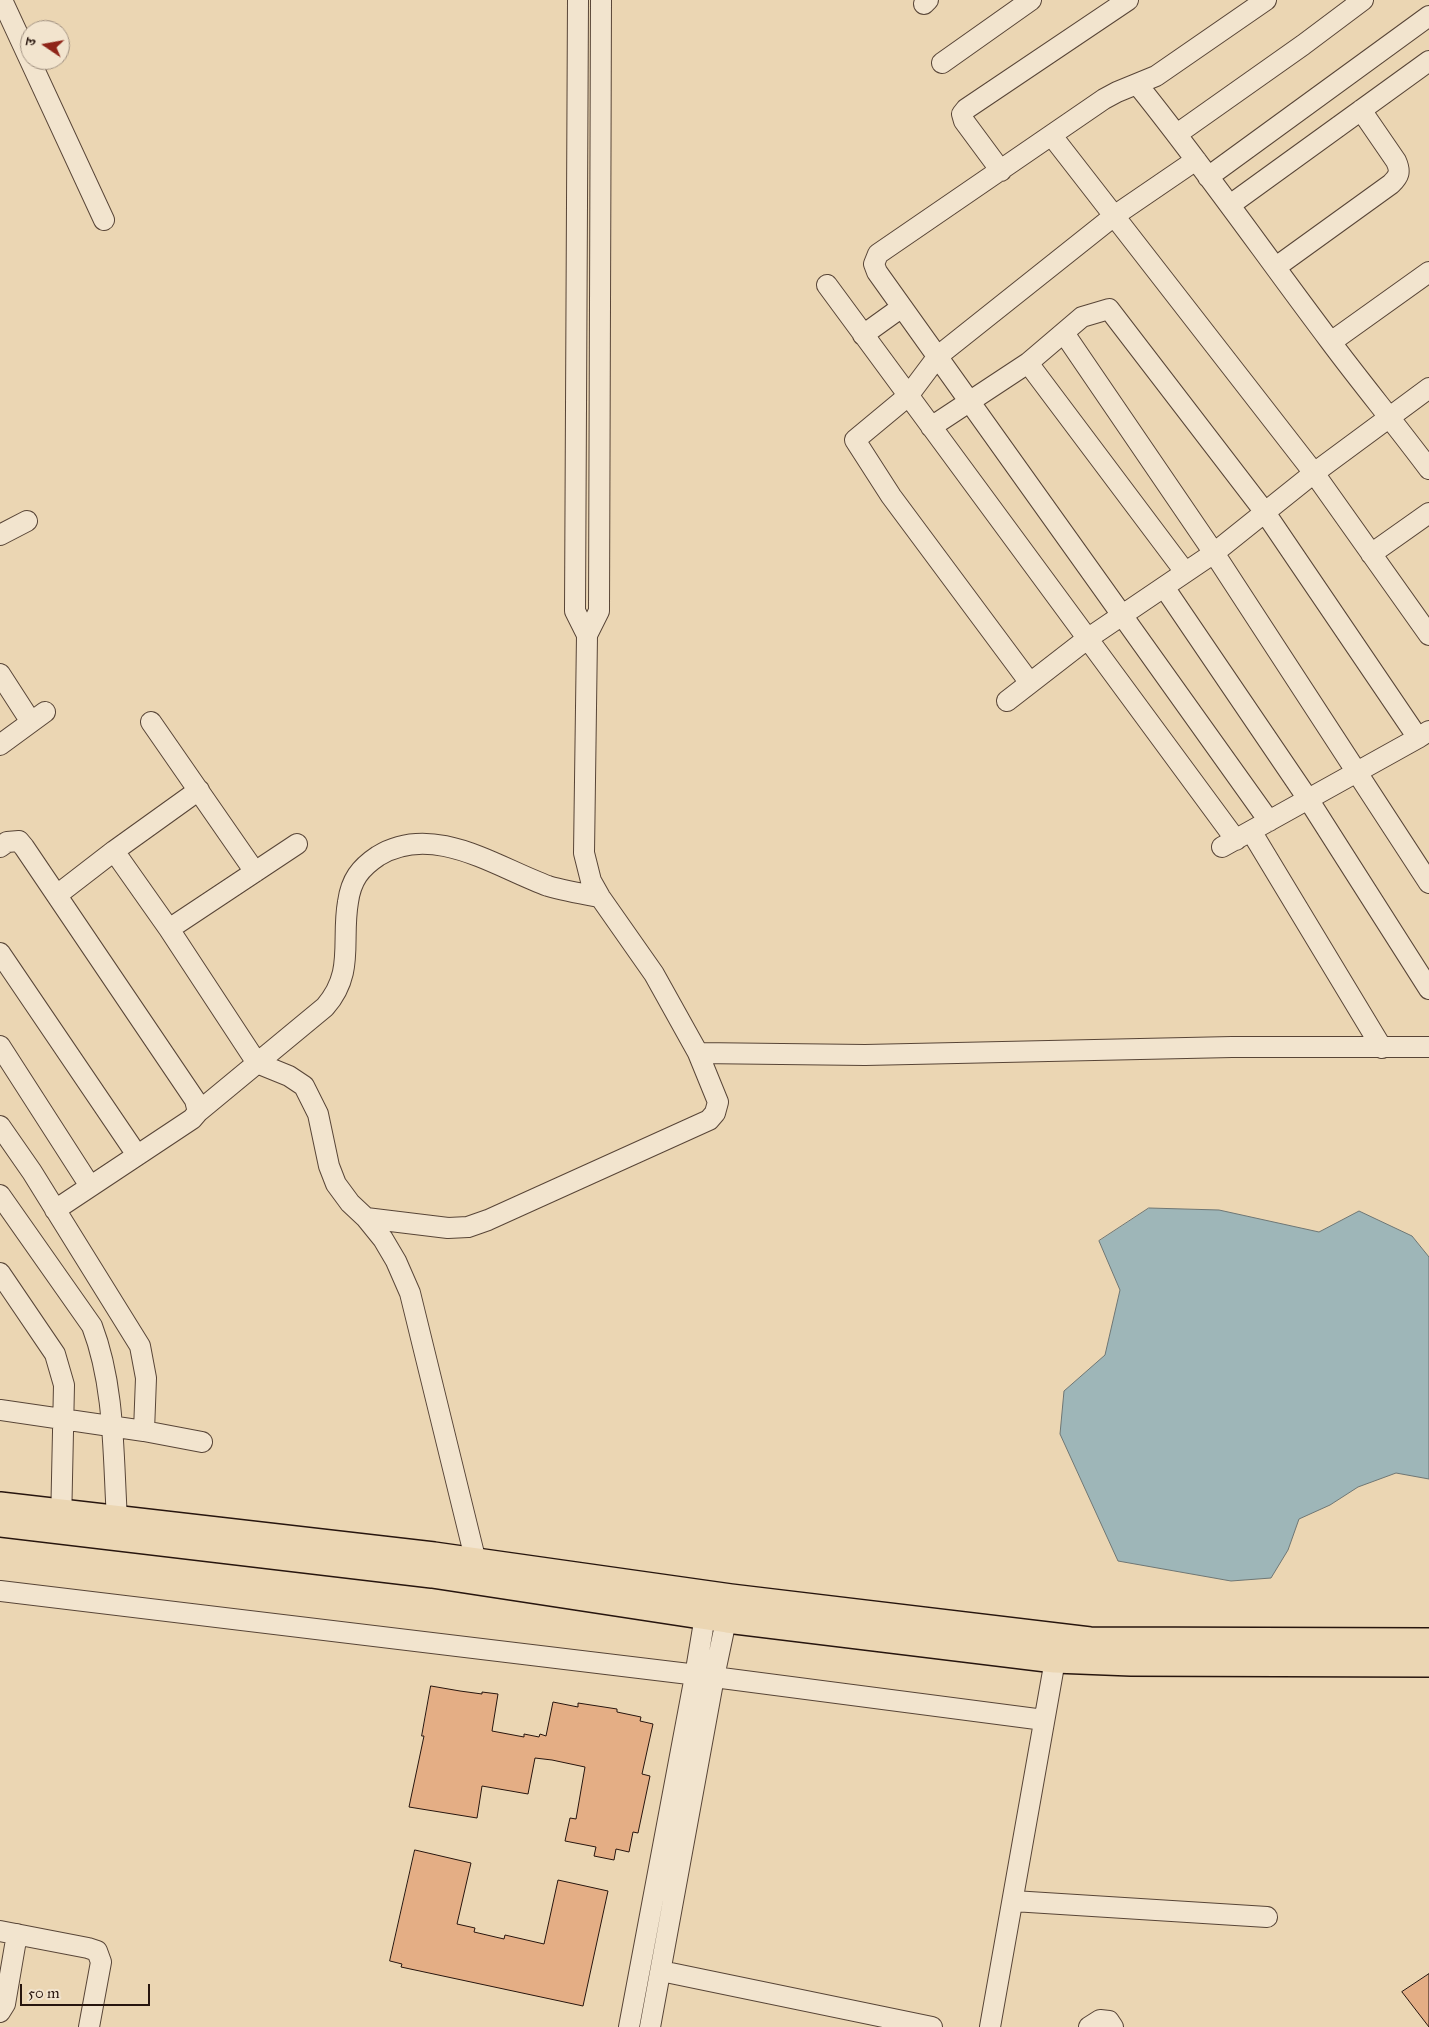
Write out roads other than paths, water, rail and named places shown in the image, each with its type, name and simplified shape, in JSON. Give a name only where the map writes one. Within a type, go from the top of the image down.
[{"type":"main road","points":[[0,1505],[62,1523],[432,1575],[718,1606],[1090,1640],[1429,1641]]},
{"type":"main road","points":[[0,1524],[62,1523],[117,1519],[434,1556],[718,1606],[1055,1660],[1131,1664],[1429,1664]]},
{"type":"street","points":[[2,0],[104,220]]},
{"type":"street","points":[[578,0],[575,611],[587,635]]},
{"type":"street","points":[[366,1218],[448,1228],[468,1226],[488,1220],[709,1120],[715,1113],[718,1102],[698,1053],[654,974],[600,897],[591,881],[584,853],[587,635],[599,611],[601,0]]},
{"type":"street","points":[[942,64],[1031,0]]},
{"type":"street","points":[[1001,171],[964,121],[962,114],[966,109],[1128,0]]},
{"type":"street","points":[[1266,0],[1156,76],[1104,99],[878,254],[874,264],[877,272],[1269,821]]},
{"type":"street","points":[[1177,134],[1363,0]]},
{"type":"street","points":[[1208,177],[1429,16]]},
{"type":"street","points":[[1230,205],[1429,60]]},
{"type":"street","points":[[1137,84],[1177,134],[1331,342],[1390,416],[1429,469]]},
{"type":"street","points":[[1276,267],[1398,177],[1400,170],[1396,161],[1361,110]]},
{"type":"street","points":[[1052,136],[1314,473],[1429,635]]},
{"type":"street","points":[[1030,683],[891,496],[855,440],[908,396],[938,356],[1114,216],[1196,160]]},
{"type":"street","points":[[1331,342],[1429,272]]},
{"type":"street","points":[[827,285],[1087,640],[1236,839],[1382,1048]]},
{"type":"street","points":[[863,335],[902,307]]},
{"type":"street","points":[[931,427],[969,400],[1028,363],[1082,317],[1108,309],[1264,511],[1424,735],[1236,839]]},
{"type":"street","points":[[1068,339],[1214,553],[1429,883]]},
{"type":"street","points":[[1028,363],[1185,572]]},
{"type":"street","points":[[1007,701],[1087,640],[1214,553],[1264,511],[1429,388]]},
{"type":"street","points":[[1372,554],[1429,513]]},
{"type":"street","points":[[0,536],[27,521]]},
{"type":"street","points":[[1164,587],[1308,799],[1429,989]]},
{"type":"street","points":[[0,674],[38,717],[0,744]]},
{"type":"street","points":[[151,722],[255,872]]},
{"type":"street","points":[[57,895],[199,790]]},
{"type":"street","points":[[0,846],[7,842],[19,841],[195,1100],[198,1112]]},
{"type":"street","points":[[169,929],[297,844]]},
{"type":"street","points":[[55,1210],[192,1119],[325,1007],[335,995],[341,983],[345,965],[348,903],[351,888],[356,876],[366,864],[383,853],[406,845],[424,844],[454,848],[548,886],[600,897]]},
{"type":"street","points":[[114,851],[169,929],[257,1063],[289,1076],[304,1086],[318,1114],[329,1166],[336,1184],[350,1203],[366,1218],[383,1239],[396,1261],[410,1293],[476,1562]]},
{"type":"street","points":[[0,953],[138,1155]]},
{"type":"street","points":[[0,1046],[90,1186]]},
{"type":"street","points":[[698,1053],[865,1054],[1232,1047],[1429,1048]]},
{"type":"street","points":[[1,1128],[140,1346],[146,1378],[144,1430]]},
{"type":"street","points":[[0,1196],[92,1326],[101,1350],[107,1378],[117,1519]]},
{"type":"street","points":[[0,1273],[55,1354],[64,1385],[62,1523]]},
{"type":"street","points":[[0,1410],[144,1430],[202,1442]]},
{"type":"street","points":[[0,1591],[705,1676],[1044,1720]]},
{"type":"street","points":[[629,2027],[705,1676],[718,1606]]},
{"type":"street","points":[[990,2027],[1055,1660]]},
{"type":"street","points":[[650,2027],[661,1971],[705,1676]]},
{"type":"street","points":[[1012,1900],[1267,1917]]},
{"type":"street","points":[[0,2012],[5,2004],[8,1932],[97,1951],[101,1962],[89,2027]]},
{"type":"street","points":[[661,1971],[932,2027]]},
{"type":"street","points":[[1089,2027],[1100,2020],[1109,2021],[1113,2027]]},
{"type":"water","points":[[1149,1208],[1219,1210],[1319,1232],[1359,1211],[1412,1236],[1429,1257],[1429,1479],[1396,1473],[1358,1487],[1330,1505],[1299,1519],[1288,1550],[1271,1578],[1231,1581],[1118,1561],[1060,1434],[1064,1391],[1105,1355],[1120,1290],[1099,1241]]}]
